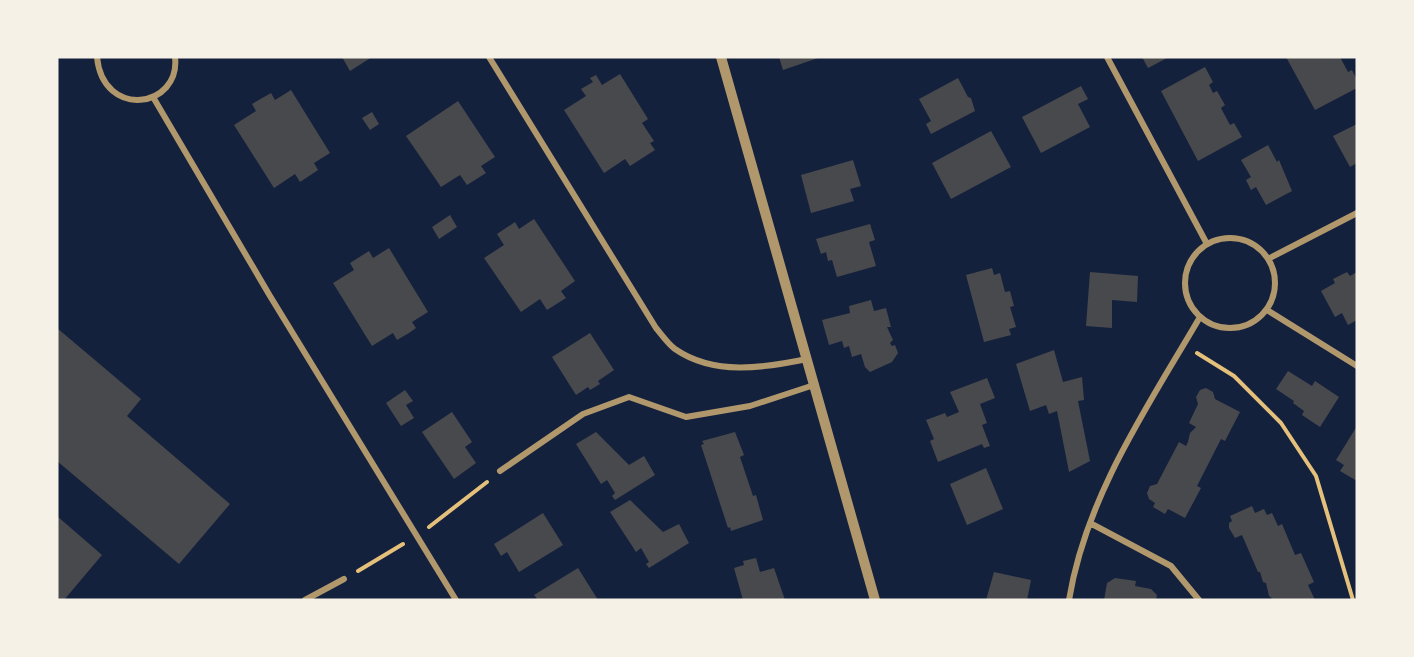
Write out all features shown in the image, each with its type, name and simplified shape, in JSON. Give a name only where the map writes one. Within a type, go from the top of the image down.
[{"type":"street","points":[[97,57],[99,74],[108,89],[134,101],[153,97],[167,86],[174,74],[175,57]]},
{"type":"street","points":[[489,57],[656,328],[674,349],[713,367],[769,366],[807,359]]},
{"type":"street","points":[[721,57],[876,600]]},
{"type":"street","points":[[1107,57],[1207,244]]},
{"type":"street","points":[[153,97],[270,296],[456,600]]},
{"type":"street","points":[[1268,259],[1357,213]]},
{"type":"street","points":[[1229,238],[1244,240],[1263,252],[1268,259],[1274,273],[1275,286],[1267,310],[1256,321],[1239,328],[1223,328],[1200,317],[1187,298],[1184,283],[1189,263],[1207,244],[1229,238]]},
{"type":"street","points":[[1267,310],[1357,366]]},
{"type":"street","points":[[1069,600],[1072,577],[1090,523],[1116,462],[1200,317]]},
{"type":"street","points":[[500,471],[583,414],[629,397],[686,417],[750,406],[814,386]]},
{"type":"street","points":[[1090,523],[1171,566],[1198,600]]},
{"type":"street","points":[[305,600],[344,579]]},
{"type":"path","points":[[1184,345],[1234,376],[1281,423],[1316,476],[1353,600]]},
{"type":"path","points":[[344,579],[417,536],[500,471]]},
{"type":"building","points":[[342,57],[372,57],[350,71]]},
{"type":"building","points":[[779,57],[821,57],[783,70]]},
{"type":"building","points":[[1142,57],[1169,57],[1148,68]]},
{"type":"building","points":[[1286,57],[1340,57],[1348,72],[1352,70],[1357,80],[1357,88],[1315,110]]},
{"type":"building","points":[[1205,67],[1213,82],[1209,85],[1213,93],[1217,91],[1225,105],[1221,108],[1230,125],[1234,123],[1242,137],[1198,161],[1161,91]]},
{"type":"building","points":[[620,74],[648,119],[642,123],[654,141],[650,143],[655,150],[630,166],[625,159],[604,173],[564,110],[586,96],[581,89],[593,82],[590,78],[596,75],[602,85]]},
{"type":"building","points":[[958,78],[968,97],[971,98],[975,111],[931,134],[926,124],[931,121],[919,99]]},
{"type":"building","points":[[1081,86],[1088,99],[1078,104],[1090,127],[1041,153],[1022,117]]},
{"type":"building","points":[[291,90],[330,153],[314,163],[318,170],[300,182],[295,174],[274,188],[234,125],[256,111],[252,104],[271,93],[275,100]]},
{"type":"building","points":[[458,101],[495,157],[481,166],[486,173],[467,185],[460,175],[441,187],[406,136]]},
{"type":"building","points":[[372,112],[379,124],[370,130],[362,118]]},
{"type":"building","points":[[1357,124],[1357,163],[1350,167],[1333,136]]},
{"type":"building","points":[[991,131],[1011,167],[951,199],[932,163]]},
{"type":"building","points":[[1268,145],[1277,162],[1279,160],[1292,191],[1266,205],[1256,187],[1251,190],[1246,180],[1251,177],[1241,160]]},
{"type":"building","points":[[853,160],[861,186],[850,189],[854,201],[811,213],[801,175]]},
{"type":"building","points":[[450,215],[457,227],[439,239],[432,227]]},
{"type":"building","points":[[534,219],[575,281],[561,291],[566,298],[547,310],[540,299],[521,312],[484,258],[504,245],[497,234],[515,222],[519,229]]},
{"type":"building","points":[[870,224],[875,240],[869,242],[876,266],[837,277],[832,260],[828,261],[826,252],[821,254],[816,239]]},
{"type":"building","points":[[389,248],[428,312],[412,322],[416,328],[409,333],[397,340],[393,333],[372,346],[333,283],[354,270],[350,263],[369,251],[373,258]]},
{"type":"building","points":[[992,268],[994,275],[1000,273],[1005,292],[1010,291],[1014,306],[1010,307],[1016,327],[1009,329],[1011,335],[984,342],[966,275]]},
{"type":"building","points":[[1090,272],[1138,276],[1137,302],[1112,300],[1112,328],[1086,326]]},
{"type":"building","points":[[1347,272],[1350,276],[1357,272],[1357,320],[1348,325],[1342,313],[1335,317],[1321,291],[1335,283],[1333,279]]},
{"type":"building","points":[[871,300],[874,311],[886,308],[891,327],[887,327],[893,340],[890,343],[892,346],[895,345],[898,353],[892,362],[870,372],[865,367],[861,354],[852,357],[849,346],[844,348],[842,341],[829,345],[822,320],[850,313],[849,306]]},
{"type":"building","points":[[57,328],[141,399],[127,416],[230,504],[179,564],[57,461]]},
{"type":"building","points":[[590,333],[614,370],[598,381],[600,384],[590,390],[588,387],[576,395],[552,357]]},
{"type":"building","points":[[1054,350],[1063,382],[1082,377],[1084,400],[1078,401],[1090,461],[1069,472],[1057,411],[1049,414],[1046,405],[1030,411],[1016,364]]},
{"type":"building","points":[[1288,371],[1312,386],[1315,381],[1339,397],[1320,427],[1302,415],[1304,411],[1293,403],[1294,401],[1276,389]]},
{"type":"building","points":[[987,378],[995,398],[980,404],[987,423],[982,425],[990,446],[984,448],[982,444],[938,462],[930,441],[934,439],[926,420],[945,413],[947,417],[959,412],[950,392]]},
{"type":"building","points":[[1206,388],[1213,392],[1215,399],[1240,412],[1225,441],[1221,439],[1197,486],[1201,488],[1185,518],[1168,509],[1165,514],[1153,507],[1155,503],[1149,499],[1147,493],[1150,486],[1157,484],[1179,442],[1186,446],[1190,433],[1196,427],[1189,423],[1198,404],[1196,397],[1200,390]]},
{"type":"building","points":[[405,390],[413,401],[406,405],[414,418],[401,426],[386,403]]},
{"type":"building","points":[[452,412],[472,442],[465,447],[476,463],[454,479],[422,432]]},
{"type":"building","points":[[1357,426],[1357,481],[1340,471],[1344,465],[1336,460]]},
{"type":"building","points":[[596,432],[629,465],[644,456],[655,475],[615,500],[612,496],[615,493],[607,480],[601,484],[576,444]]},
{"type":"building","points":[[735,432],[744,455],[740,457],[753,496],[756,495],[763,520],[731,531],[730,527],[728,528],[701,445],[704,444],[702,441]]},
{"type":"building","points":[[986,468],[1003,509],[967,525],[950,484]]},
{"type":"building","points":[[630,500],[663,532],[679,524],[689,543],[649,568],[646,564],[649,562],[641,548],[636,552],[610,512]]},
{"type":"building","points":[[1252,506],[1255,513],[1264,509],[1267,515],[1272,513],[1278,526],[1282,524],[1295,555],[1301,553],[1314,582],[1308,585],[1315,600],[1274,600],[1269,596],[1266,583],[1263,582],[1258,572],[1242,535],[1235,538],[1229,528],[1229,523],[1232,521],[1230,516]]},
{"type":"building","points":[[543,513],[563,545],[519,572],[507,552],[501,556],[494,544]]},
{"type":"building","points":[[57,516],[102,555],[64,600],[57,600]]},
{"type":"building","points":[[756,558],[760,572],[774,568],[785,600],[743,600],[734,568],[744,565],[743,561]]},
{"type":"building","points":[[578,568],[598,600],[538,600],[534,595]]},
{"type":"building","points":[[994,572],[1031,580],[1027,600],[986,600]]},
{"type":"building","points":[[1115,578],[1136,581],[1135,586],[1151,589],[1157,595],[1156,600],[1104,600],[1107,583]]}]
